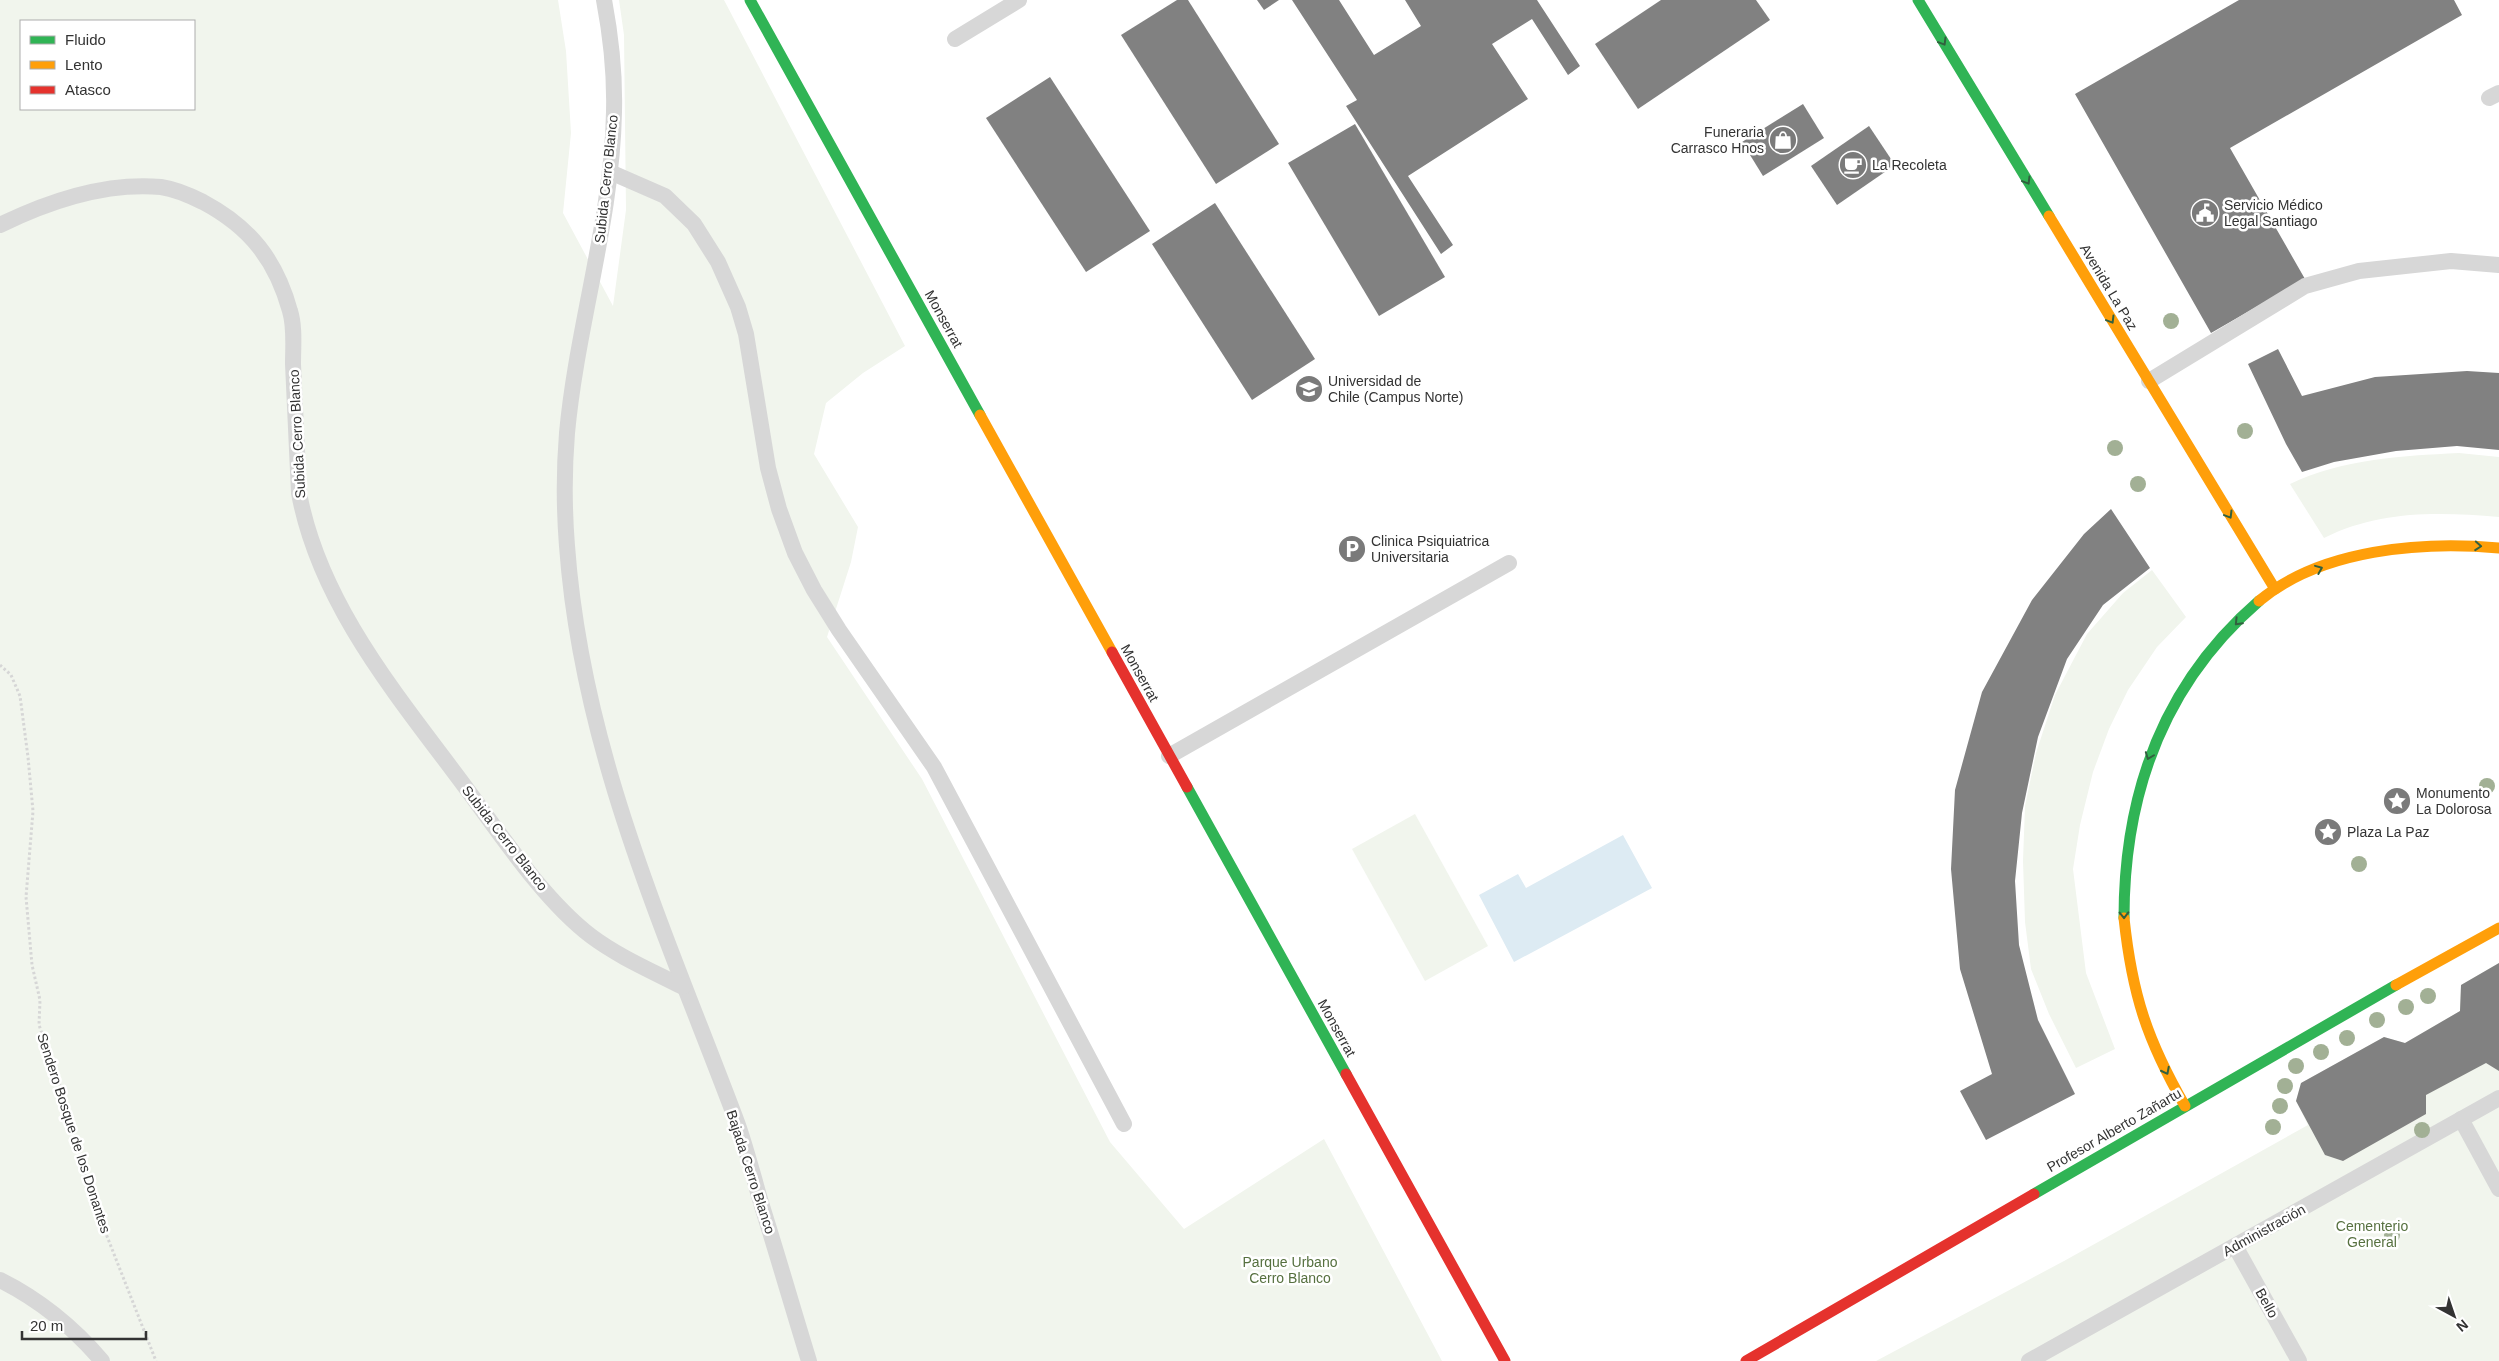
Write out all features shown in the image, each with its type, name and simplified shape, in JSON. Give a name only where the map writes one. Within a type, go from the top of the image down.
[{"type":"street","name":"Monserrat","points":[[750,0],[1505,1361]]},
{"type":"street","name":"Avenida La Paz","points":[[1918,0],[2275,590]]},
{"type":"street","points":[[2186,1106],[2166,1073],[2150,1038],[2131,974],[2124,927],[2126,850],[2132,812],[2142,775],[2156,739],[2174,704],[2218,642],[2245,614],[2275,590],[2322,568],[2372,553],[2425,546],[2499,548]]},
{"type":"street","name":"Profesor Alberto Zañartu","points":[[1746,1361],[2382,992],[2499,928]]},
{"type":"lane","name":"Subida Cerro Blanco","points":[[604,0],[612,57],[614,90],[610,172],[567,433],[565,509],[569,576],[578,636],[606,767],[627,836],[683,987]]},
{"type":"lane","points":[[955,40],[1020,0]]},
{"type":"lane","points":[[610,172],[665,196],[694,224],[718,262],[738,307],[746,334],[768,468],[779,509],[796,553],[814,590],[839,630],[934,766],[1124,1124]]},
{"type":"lane","name":"Subida Cerro Blanco","points":[[0,225],[30,211],[100,190],[162,187],[190,195],[218,210],[242,227],[260,247],[279,280],[291,313],[299,493],[304,519],[341,608],[369,655],[445,759],[520,860],[565,912],[590,936],[619,955],[683,987]]},
{"type":"lane","points":[[2149,381],[2305,286],[2359,271],[2452,260],[2499,265]]},
{"type":"lane","points":[[1169,756],[1509,563]]},
{"type":"lane","name":"Bajada Cerro Blanco","points":[[683,987],[739,1128],[809,1361]]},
{"type":"lane","name":"Administración","points":[[2029,1361],[2499,1098]]},
{"type":"lane","points":[[2460,1119],[2499,1189]]},
{"type":"lane","name":"Bello","points":[[2235,1246],[2299,1361]]},
{"type":"lane","points":[[0,1280],[20,1290],[65,1324],[102,1361]]},
{"type":"path","name":"Sendero Bosque de los Donantes","points":[[0,665],[11,675],[20,696],[28,757],[33,811],[26,897],[32,965],[40,1000],[39,1025],[61,1088],[90,1193],[156,1361]]},
{"type":"green space","name":"Parque Urbano Cerro Blanco","points":[[0,0],[558,0],[566,51],[571,133],[563,213],[613,306],[626,210],[624,35],[619,0],[724,0],[905,346],[863,373],[826,403],[814,454],[858,527],[851,562],[827,637],[922,779],[1110,1142],[1184,1229],[1324,1139],[1442,1361],[0,1361]]},
{"type":"green space","points":[[2459,453],[2499,457],[2499,517],[2454,514],[2410,515],[2367,522],[2324,538],[2290,484],[2330,469],[2372,460]]},
{"type":"green space","points":[[2152,570],[2186,617],[2157,647],[2128,690],[2109,729],[2093,772],[2080,825],[2073,869],[2086,973],[2115,1049],[2076,1068],[2049,1014],[2031,969],[2025,922],[2023,861],[2025,806],[2036,753],[2055,695],[2087,634],[2123,593]]},
{"type":"green space","points":[[1415,814],[1488,946],[1425,981],[1352,849]]},
{"type":"green space","name":"Cementerio General","points":[[2499,963],[2499,1361],[1876,1361],[2064,1261],[2308,1125],[2296,1101],[2301,1083],[2384,1037],[2405,1043],[2460,1011],[2461,985]]},
{"type":"shaded area","points":[[1623,835],[1652,888],[1514,962],[1479,895],[1518,874],[1526,888]]},
{"type":"building","points":[[1177,0],[1188,0],[1279,144],[1216,184],[1121,35]]},
{"type":"building","points":[[1257,0],[1279,0],[1264,10]]},
{"type":"building","points":[[1292,0],[1339,0],[1374,55],[1421,26],[1405,0],[1537,0],[1580,66],[1568,75],[1532,19],[1492,44],[1528,99],[1408,176],[1453,245],[1441,254],[1346,106],[1357,100]]},
{"type":"building","points":[[1661,0],[1756,0],[1770,20],[1638,109],[1595,44]]},
{"type":"building","name":"Servicio Médico Legal Santiago","points":[[2239,0],[2454,0],[2462,15],[2230,148],[2305,279],[2211,333],[2075,94]]},
{"type":"building","points":[[1050,77],[1150,231],[1086,272],[986,118]]},
{"type":"building","name":"Funeraria Carrasco Hnos","points":[[1803,104],[1824,138],[1763,176],[1742,142]]},
{"type":"building","points":[[1355,124],[1445,277],[1379,316],[1288,163]]},
{"type":"building","name":"La Recoleta","points":[[1869,126],[1895,165],[1837,205],[1811,166]]},
{"type":"building","points":[[1215,203],[1315,359],[1252,400],[1152,244]]},
{"type":"building","points":[[2278,349],[2302,396],[2375,377],[2467,371],[2499,373],[2499,450],[2457,446],[2396,451],[2334,462],[2302,472],[2286,444],[2248,364]]},
{"type":"building","points":[[2111,509],[2150,568],[2103,605],[2067,659],[2038,737],[2022,813],[2015,881],[2019,945],[2038,1020],[2075,1094],[1986,1140],[1960,1091],[1992,1074],[1960,969],[1951,869],[1955,790],[1982,692],[2032,600],[2084,534]]},
{"type":"building","points":[[2499,963],[2499,1071],[2486,1063],[2426,1095],[2426,1114],[2343,1161],[2325,1155],[2296,1101],[2301,1083],[2384,1037],[2405,1043],[2460,1011],[2461,985]]},
{"type":"traffic: fast","points":[[750,0],[980,415]]},
{"type":"traffic: fast","points":[[1918,0],[2049,216]]},
{"type":"traffic: fast","points":[[2124,918],[2126,872],[2132,827],[2141,785],[2156,744],[2174,705],[2197,668],[2226,633],[2259,601]]},
{"type":"traffic: fast","points":[[1187,787],[1346,1074]]},
{"type":"traffic: fast","points":[[2034,1194],[2396,985]]},
{"type":"traffic: slow","points":[[2049,216],[2275,589]]},
{"type":"traffic: slow","points":[[980,415],[1112,652]]},
{"type":"traffic: slow","points":[[2259,601],[2284,584],[2312,570],[2373,552],[2438,546],[2499,548]]},
{"type":"traffic: slow","points":[[2124,918],[2127,945],[2143,1016],[2151,1038],[2185,1106]]},
{"type":"traffic: slow","points":[[2396,985],[2499,928]]},
{"type":"traffic: jam","points":[[1112,652],[1187,787]]},
{"type":"traffic: jam","points":[[1346,1074],[1505,1361]]},
{"type":"traffic: jam","points":[[1746,1361],[2034,1194]]},
{"type":"place","name":"Funeraria Carrasco Hnos","points":[[1783,140]]},
{"type":"place","name":"La Recoleta","points":[[1853,165]]},
{"type":"place","name":"Servicio Médico Legal Santiago","points":[[2205,213]]},
{"type":"place","name":"Universidad de Chile (Campus Norte)","points":[[1309,389]]},
{"type":"place","name":"Clinica Psiquiatrica Universitaria","points":[[1352,549]]},
{"type":"place","name":"Monumento La Dolorosa","points":[[2397,801]]},
{"type":"place","name":"Plaza La Paz","points":[[2328,832]]}]
